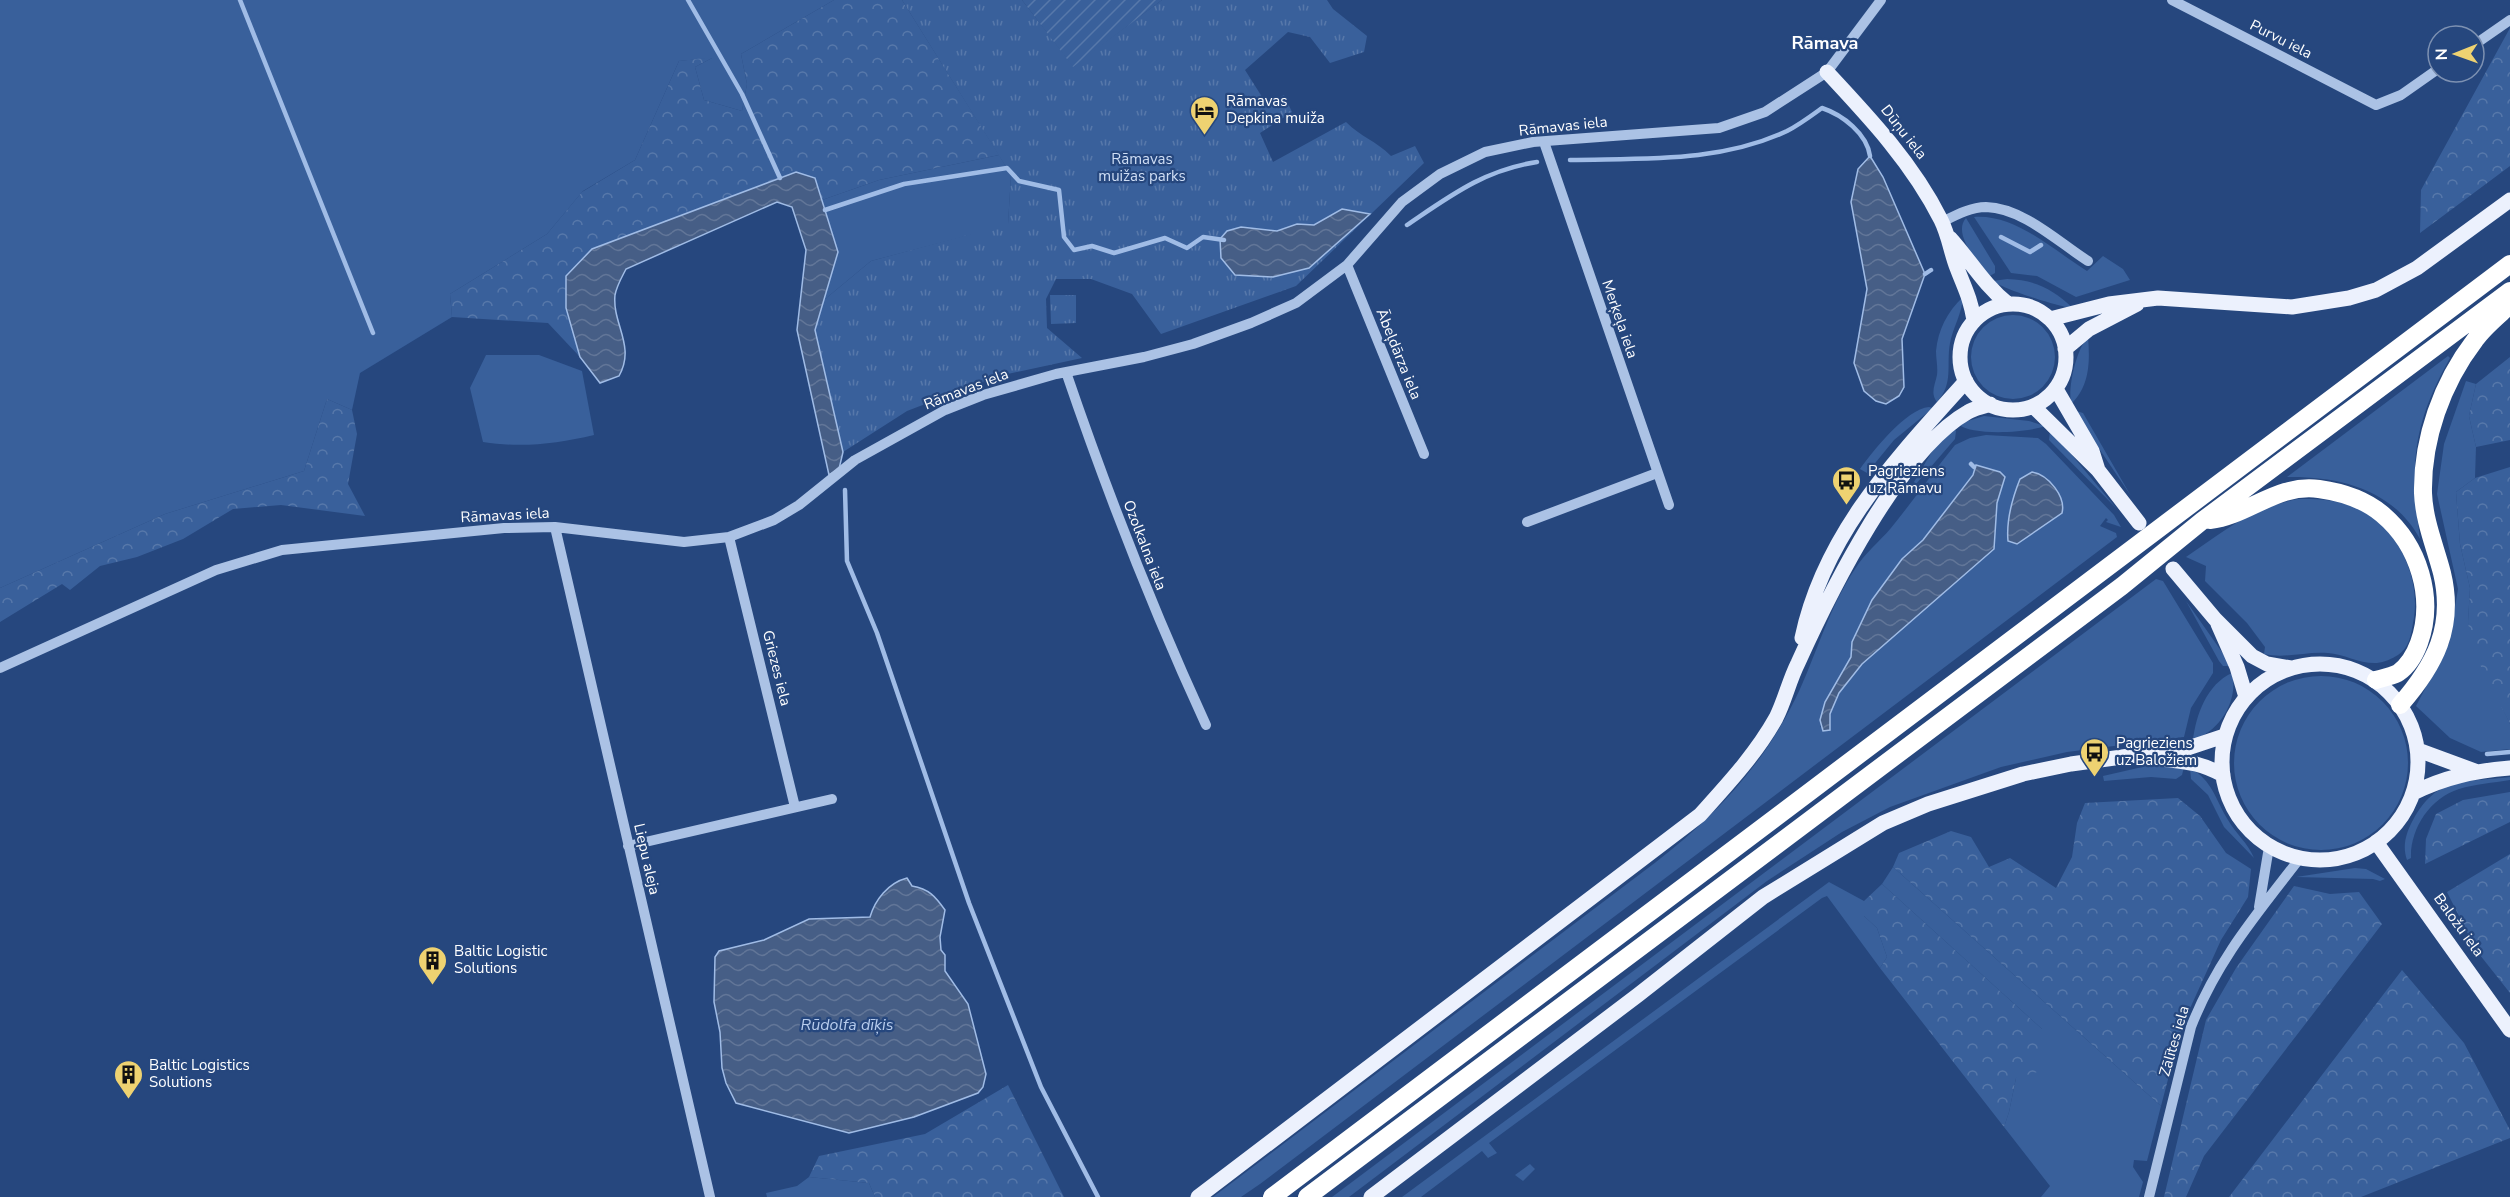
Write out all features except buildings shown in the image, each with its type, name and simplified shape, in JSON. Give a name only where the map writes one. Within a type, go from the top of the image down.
[{"type":"highway","points":[[1272,1197],[2510,264]]},
{"type":"highway","points":[[1307,1197],[2122,586],[2202,521],[2510,291]]},
{"type":"highway","points":[[2400,705],[2425,677],[2440,644],[2444,626],[2445,590],[2426,519],[2423,494],[2424,469],[2437,408],[2475,339],[2510,305]]},
{"type":"highway","points":[[2202,521],[2222,519],[2270,496],[2290,490],[2317,488],[2349,496],[2382,514],[2399,531],[2416,559],[2426,604],[2422,634],[2409,663],[2398,673],[2376,680]]},
{"type":"main road","name":"Dūņu iela","points":[[1827,72],[1902,156],[1944,228],[1969,258],[1985,283],[2008,304]]},
{"type":"main road","points":[[2050,318],[2109,304],[2158,298],[2188,298],[2261,307],[2292,307],[2349,298],[2376,290],[2417,268],[2510,200]]},
{"type":"main road","name":"Dūņu iela","points":[[1944,228],[1957,269],[1969,291],[1974,320]]},
{"type":"main road","points":[[2065,349],[2089,329],[2140,302]]},
{"type":"main road","points":[[2008,304],[2027,305],[2050,318],[2060,333],[2065,349],[2064,370],[2056,389],[2043,402],[2034,407],[2004,410],[1989,404],[1976,394],[1966,381],[1961,365],[1961,349],[1974,320],[1985,312],[2008,304]]},
{"type":"main road","points":[[1797,664],[1804,630],[1823,576],[1852,520],[1893,461],[1966,381]]},
{"type":"main road","points":[[2056,389],[2092,451],[2098,470]]},
{"type":"main road","points":[[1198,1197],[1700,815],[1766,734],[1777,715],[1797,664],[1857,544],[1904,476],[1953,423],[1969,411],[1989,404]]},
{"type":"main road","points":[[2034,407],[2098,470],[2139,523]]},
{"type":"main road","points":[[2173,569],[2215,619],[2252,656],[2267,664],[2291,668]]},
{"type":"main road","points":[[2215,619],[2237,667],[2246,697]]},
{"type":"main road","points":[[2315,663],[2340,665],[2376,680],[2400,705],[2418,750],[2413,793],[2401,817],[2376,842],[2340,858],[2300,858],[2269,847],[2248,829],[2236,813],[2227,795],[2223,776],[2224,736],[2234,714],[2246,697],[2273,675],[2315,663]]},
{"type":"main road","points":[[1371,1197],[1638,995],[1763,897],[1873,829],[1928,804],[1984,785],[2071,764],[2188,748],[2224,736]]},
{"type":"main road","points":[[2418,750],[2475,771]]},
{"type":"main road","points":[[2141,755],[2188,760],[2207,766],[2223,776]]},
{"type":"main road","points":[[2413,793],[2449,777],[2475,771],[2510,768]]},
{"type":"main road","name":"Baložu iela","points":[[2376,842],[2510,1030]]},
{"type":"street","name":"Rāmavas iela","points":[[0,668],[216,570],[282,550],[504,528],[555,527],[684,542],[729,537],[774,520],[799,505],[855,460],[945,410],[983,395],[1066,372],[1144,357],[1251,324],[1296,303],[1347,265],[1402,202],[1440,174],[1485,152],[1544,142],[1719,128],[1765,112],[1827,72],[1881,0]]},
{"type":"street","name":"Purvu iela","points":[[2172,0],[2376,105],[2401,95],[2426,77]]},
{"type":"street","points":[[2486,37],[2510,20]]},
{"type":"street","name":"Merķeļa iela","points":[[1544,142],[1669,505]]},
{"type":"street","points":[[1944,228],[1973,208],[1987,207],[2002,210],[2026,220],[2088,261]]},
{"type":"street","name":"Ābeļdārza iela","points":[[1347,265],[1424,454]]},
{"type":"street","name":"Ozolkalna iela","points":[[1066,372],[1095,457],[1159,621],[1206,725]]},
{"type":"street","points":[[1527,522],[1657,473]]},
{"type":"street","name":"Liepu aleja","points":[[555,527],[710,1197]]},
{"type":"street","name":"Griezes iela","points":[[729,537],[795,807]]},
{"type":"street","points":[[628,846],[832,799]]},
{"type":"street","name":"Zālītes iela","points":[[2259,907],[2269,847]]},
{"type":"street","name":"Zālītes iela","points":[[2149,1197],[2191,1027],[2221,962],[2259,907],[2300,858]]},
{"type":"green space","points":[[0,0],[834,0],[741,54],[747,84],[742,111],[704,100],[695,67],[712,58],[679,61],[635,160],[583,191],[547,234],[450,294],[452,317],[360,373],[352,410],[327,399],[304,471],[165,514],[0,588]]},
{"type":"green space","points":[[834,0],[902,0],[999,155],[879,180],[822,200],[815,178],[795,172],[592,249],[576,336],[580,357],[548,323],[452,317],[450,294],[547,234],[582,192],[635,160],[679,61],[714,57],[695,67],[704,100],[742,111],[747,84],[741,54]]},
{"type":"green space","name":"Rāmavas muižas parks","points":[[902,0],[1022,0],[1073,66],[1162,0],[1327,0],[1333,9],[1367,36],[1364,52],[1330,63],[1310,37],[1288,32],[1245,70],[1264,100],[1274,101],[1284,95],[1292,112],[1260,133],[1273,162],[1346,122],[1391,156],[1415,146],[1424,163],[1296,286],[1161,334],[1132,294],[1091,279],[1056,279],[1046,299],[1047,328],[1082,358],[998,376],[907,411],[843,452],[815,330],[824,300],[871,261],[1008,224],[1011,175]]},
{"type":"green space","points":[[1022,0],[1162,0],[1073,67]]},
{"type":"green space","points":[[2510,28],[2510,166],[2420,233],[2421,190],[2479,84],[2486,84],[2486,72]]},
{"type":"green space","points":[[999,155],[1011,175],[1008,225],[871,261],[824,300],[838,252],[822,200],[879,180]]},
{"type":"green space","points":[[1974,217],[2005,221],[2019,227],[2087,271],[2103,256],[2123,269],[2130,280],[2076,297],[2037,276],[2011,273]]},
{"type":"green space","points":[[1966,218],[1995,266],[1995,273],[1988,277],[1964,240],[1962,232]]},
{"type":"green space","points":[[2007,279],[2027,281],[2043,287],[2073,308],[2032,297],[1993,281]]},
{"type":"green space","points":[[1050,295],[1076,295],[1076,323],[1051,324]]},
{"type":"green space","points":[[1963,297],[1950,343],[1948,381],[1937,402],[1933,392],[1937,375],[1936,351],[1939,336],[1948,315]]},
{"type":"green space","points":[[2013,315],[2029,318],[2043,327],[2052,341],[2055,357],[2052,373],[2043,387],[2029,396],[2013,399],[1997,396],[1983,387],[1974,373],[1971,357],[1974,341],[1983,327],[1997,318]]},
{"type":"green space","points":[[2088,337],[2089,364],[2085,381],[2071,404],[2074,369],[2080,350]]},
{"type":"green space","points":[[486,355],[539,355],[582,371],[594,435],[538,444],[511,445],[483,442],[470,388]]},
{"type":"green space","points":[[2448,356],[2450,358],[2428,404],[2417,446],[2415,488],[2420,539],[2409,522],[2380,497],[2344,483],[2326,479],[2287,477]]},
{"type":"green space","points":[[2510,357],[2510,440],[2476,447],[2469,416],[2476,384]]},
{"type":"green space","points":[[2466,381],[2476,384],[2469,416],[2476,447],[2475,478],[2456,492],[2460,544],[2470,588],[2468,622],[2491,683],[2510,724],[2510,749],[2481,752],[2450,738],[2416,706],[2449,643],[2458,589],[2437,494],[2444,444]]},
{"type":"green space","points":[[327,399],[352,410],[357,434],[348,484],[365,516],[281,505],[233,509],[183,539],[137,557],[100,566],[70,590],[62,584],[0,622],[0,588],[165,514],[304,471]]},
{"type":"green space","points":[[1929,407],[1933,408],[1894,440],[1867,473],[1860,469],[1881,442],[1900,423],[1910,415]]},
{"type":"green space","points":[[2073,410],[2083,413],[2131,496]]},
{"type":"green space","points":[[1984,416],[2029,421],[2045,426],[2026,430],[1986,432],[1965,428],[1958,424]]},
{"type":"green space","points":[[1952,426],[1956,431],[1955,439],[1916,484],[1914,482],[1934,448]]},
{"type":"green space","points":[[2050,430],[2056,436],[2117,509],[2049,440]]},
{"type":"green space","points":[[1986,435],[2038,438],[2114,515],[2121,527],[2106,522],[2108,520],[2106,518],[2100,526],[2116,533],[2117,537],[1260,1184],[1241,1197],[1213,1197],[1656,862],[1679,844],[1720,805],[1756,763],[1787,715],[1838,598],[1859,563],[1891,528],[1955,445],[1970,438]],"holes":[[[1973,474],[2005,477],[1997,503],[1994,549],[1862,664],[1839,693],[1820,728],[1825,702],[1851,657],[1852,642],[1872,600],[1902,559],[1923,540]],[[2012,500],[2062,513],[2017,544],[2008,533]]]},
{"type":"green space","points":[[2510,467],[2510,724],[2472,649],[2468,622],[2470,588],[2460,544],[2456,492],[2475,478]]},
{"type":"green space","points":[[2298,499],[2335,502],[2365,512],[2392,537],[2402,552],[2414,587],[2415,605],[2409,641],[2398,655],[2377,663],[2328,653],[2280,656],[2264,654],[2265,647],[2247,623],[2205,581],[2206,566],[2186,557],[2252,514]]},
{"type":"green space","points":[[2156,579],[2163,581],[2213,663],[2213,673],[2191,708],[2184,737],[2067,752],[2001,767],[1890,807],[1842,832],[1767,881],[1349,1197],[1332,1197]]},
{"type":"green space","points":[[2186,601],[2230,666],[2223,666],[2219,661]]},
{"type":"green space","points":[[2232,673],[2233,694],[2225,714],[2211,730],[2193,740],[2200,711],[2209,692],[2223,678]]},
{"type":"green space","points":[[2321,676],[2354,683],[2383,701],[2401,730],[2408,763],[2401,796],[2383,825],[2354,843],[2321,850],[2288,843],[2259,825],[2241,796],[2234,763],[2241,730],[2259,701],[2288,683]]},
{"type":"green space","points":[[2151,765],[2184,767],[2182,775],[2176,779],[2151,777],[2104,781],[2103,776]]},
{"type":"green space","points":[[2190,768],[2209,785],[2228,820],[2254,858],[2224,827],[2208,795],[2191,779]]},
{"type":"green space","points":[[2510,777],[2510,780],[2459,789],[2439,800],[2431,807],[2418,826],[2411,858],[2407,860],[2405,845],[2408,830],[2422,805],[2432,795],[2443,788],[2466,781]]},
{"type":"green space","points":[[2510,792],[2510,822],[2425,864],[2426,839],[2436,814],[2463,800]]},
{"type":"green space","points":[[2178,798],[2200,816],[2226,853],[2251,869],[2248,897],[2221,940],[2182,1026],[2161,1106],[1893,867],[1899,853],[1951,831],[1971,837],[1989,867],[2010,858],[2056,888],[2072,857],[2077,823],[2085,803]]},
{"type":"green space","points":[[2510,854],[2510,993],[2476,950],[2447,892]]},
{"type":"green space","points":[[1893,867],[2161,1106],[2147,1161],[2134,1160],[2133,1167],[2143,1182],[2139,1197],[2041,1197],[2050,1186],[2004,1127],[2016,1078],[2042,1029],[1882,884]]},
{"type":"green space","points":[[2355,868],[2366,869],[2385,879],[2380,881],[2296,877]]},
{"type":"green space","points":[[1829,882],[1864,901],[1864,916],[1877,928],[1887,957],[1880,968],[1827,896],[1822,898],[1489,1143],[1497,1153],[1488,1158],[1482,1151],[1421,1197],[1402,1197]]},
{"type":"green space","points":[[1882,884],[2042,1029],[2041,1071],[2016,1078],[2004,1127],[1880,968],[1887,957],[1877,928],[1864,916],[1864,901]]},
{"type":"green space","points":[[2294,886],[2330,894],[2359,892],[2382,924],[2204,1156],[2186,1197],[2164,1197],[2206,1020],[2236,968]]},
{"type":"green space","points":[[2402,970],[2464,1043],[2510,1130],[2510,1138],[2361,1197],[2229,1197]]},
{"type":"green space","points":[[1008,1085],[1064,1197],[875,1197],[869,1183],[809,1177],[819,1156],[925,1134]]},
{"type":"green space","points":[[1530,1164],[1535,1169],[1523,1181],[1515,1175]]},
{"type":"green space","points":[[809,1177],[869,1183],[875,1197],[767,1197],[766,1193],[797,1186]]},
{"type":"water","points":[[1870,156],[1883,177],[1925,274],[1902,339],[1904,387],[1899,396],[1886,404],[1876,401],[1864,391],[1854,363],[1867,289],[1851,202],[1858,169]]},
{"type":"water","points":[[796,172],[815,178],[838,252],[815,330],[843,452],[839,469],[829,475],[797,330],[806,250],[792,207],[777,202],[626,269],[615,295],[615,306],[625,355],[619,376],[600,383],[580,357],[566,308],[566,276],[592,249]]},
{"type":"water","points":[[1342,209],[1370,214],[1309,268],[1273,277],[1235,275],[1221,258],[1220,239],[1227,231],[1241,227],[1277,231],[1297,224],[1314,225]]},
{"type":"water","points":[[1976,465],[2000,472],[2005,477],[1997,503],[1994,549],[1862,664],[1839,693],[1830,714],[1830,730],[1823,731],[1820,720],[1825,702],[1851,657],[1852,642],[1872,600],[1902,559],[1923,540],[1973,475]]},
{"type":"water","points":[[2032,472],[2044,477],[2055,488],[2063,507],[2062,513],[2017,544],[2008,541],[2010,509],[2020,479]]},
{"type":"water","name":"Rūdolfa dīķis","points":[[907,878],[912,886],[931,894],[945,910],[940,937],[941,950],[945,955],[945,971],[968,1004],[986,1074],[983,1087],[978,1093],[914,1117],[849,1133],[736,1103],[726,1083],[722,1068],[720,1032],[714,1002],[715,957],[719,951],[764,940],[809,919],[870,917],[883,893],[900,880]]},
{"type":"waterway","points":[[240,0],[373,333]]},
{"type":"waterway","points":[[688,0],[742,94],[780,178]]},
{"type":"waterway","points":[[1570,160],[1681,157],[1735,149],[1787,131],[1822,108],[1838,115],[1853,126],[1864,140],[1870,156]]},
{"type":"waterway","points":[[1407,225],[1453,194],[1484,178],[1500,171],[1537,162]]},
{"type":"waterway","points":[[825,210],[904,184],[1007,168],[1019,181],[1059,190],[1064,237],[1074,250],[1092,246],[1114,253],[1165,238],[1187,248],[1203,237],[1224,240]]},
{"type":"waterway","points":[[2001,237],[2030,252],[2041,245]]},
{"type":"waterway","points":[[1925,274],[1931,270]]},
{"type":"waterway","points":[[1971,464],[1974,467]]},
{"type":"waterway","points":[[845,490],[847,561],[877,633],[969,903],[1041,1087],[1098,1197]]},
{"type":"waterway","points":[[2487,754],[2510,752]]},
{"type":"place","name":"Rāmavas Depkina muiža","points":[[1205,136]]},
{"type":"place","name":"Pagrieziens uz Rāmavu","points":[[1847,506]]},
{"type":"place","name":"Pagrieziens uz Baložiem","points":[[2095,778]]},
{"type":"place","name":"Baltic Logistic Solutions","points":[[433,986]]},
{"type":"place","name":"Baltic Logistics Solutions","points":[[128,1100]]},
{"type":"district","name":"Rāmava","points":[[1825,43]]}]
